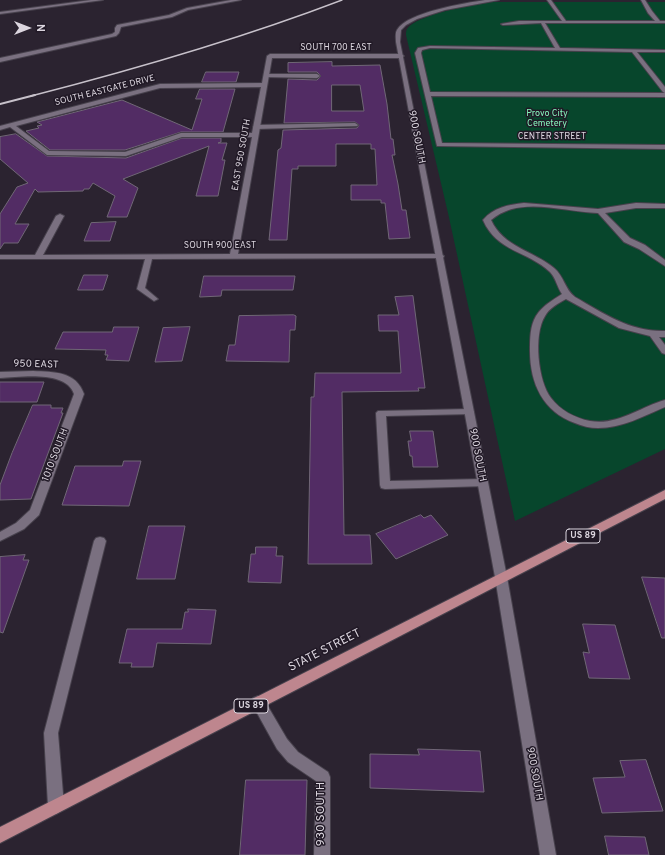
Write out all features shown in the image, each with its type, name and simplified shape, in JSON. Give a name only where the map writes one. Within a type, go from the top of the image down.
[{"type":"main road","name":"STATE STREET","points":[[0,835],[665,494]]},
{"type":"street","points":[[0,14],[101,0]]},
{"type":"street","points":[[0,60],[114,35],[117,33],[117,28],[121,26],[170,16],[187,9],[238,0]]},
{"type":"street","name":"900 SOUTH","points":[[497,0],[466,4],[416,18],[399,30],[398,42],[501,577],[548,855]]},
{"type":"street","points":[[549,0],[565,22]]},
{"type":"street","points":[[642,0],[658,22]]},
{"type":"street","points":[[503,24],[519,22],[665,22]]},
{"type":"street","points":[[542,22],[558,49]]},
{"type":"street","points":[[23,49],[117,31]]},
{"type":"street","points":[[665,51],[430,47],[420,49],[418,53],[427,94],[665,95]]},
{"type":"street","points":[[633,50],[665,91]]},
{"type":"street","name":"SOUTH 700 EAST","points":[[270,56],[401,56]]},
{"type":"street","name":"EAST 950 SOUTH","points":[[234,256],[256,127],[270,56]]},
{"type":"street","points":[[266,76],[317,76]]},
{"type":"street","name":"SOUTH EASTGATE DRIVE","points":[[0,128],[160,86],[264,85]]},
{"type":"street","name":"CENTER STREET","points":[[427,94],[439,145],[665,147]]},
{"type":"street","points":[[256,127],[355,124]]},
{"type":"street","points":[[11,125],[47,154],[126,154],[181,135],[255,135]]},
{"type":"street","points":[[665,206],[640,205],[600,211],[536,205],[518,205],[501,210],[491,215],[487,220],[488,226],[500,238],[553,271],[567,294],[605,318],[630,329],[653,335],[665,334]]},
{"type":"street","points":[[600,211],[627,240],[642,247],[665,264]]},
{"type":"street","points":[[38,257],[60,216]]},
{"type":"street","points":[[150,256],[141,289],[154,299]]},
{"type":"street","name":"SOUTH 900 EAST","points":[[0,257],[440,256]]},
{"type":"street","points":[[567,294],[550,305],[540,316],[534,336],[533,354],[538,377],[544,395],[554,408],[582,422],[597,425],[617,422],[665,403]]},
{"type":"street","points":[[653,335],[665,350]]},
{"type":"street","name":"950 EAST","points":[[0,375],[59,376],[72,380]]},
{"type":"street","name":"1010 SOUTH","points":[[0,537],[20,526],[35,512],[79,394],[79,388],[72,380]]},
{"type":"street","points":[[469,412],[381,413],[385,485],[483,483]]},
{"type":"street","points":[[56,806],[51,734],[100,541]]},
{"type":"street","name":"930 SOUTH","points":[[258,702],[282,744],[293,757],[323,777],[322,855]]},
{"type":"green space","name":"Provo City Cemetery","points":[[492,2],[665,2],[665,449],[515,521],[448,213],[406,35],[407,29],[421,19],[446,11]]},
{"type":"building","points":[[332,62],[332,66],[380,65],[391,139],[393,139],[395,155],[392,155],[402,210],[406,210],[410,238],[389,239],[385,203],[381,203],[381,200],[351,200],[351,185],[377,185],[375,149],[371,149],[371,144],[336,144],[336,166],[298,166],[298,169],[292,169],[287,240],[269,240],[278,150],[281,148],[283,130],[357,128],[359,125],[355,122],[284,123],[288,79],[317,80],[321,76],[317,72],[288,72],[288,63]],"holes":[[[332,85],[360,85],[364,111],[332,111]]]},
{"type":"building","points":[[206,72],[239,72],[236,82],[202,82]]},
{"type":"building","points":[[200,89],[235,89],[223,132],[181,132],[125,150],[50,150],[26,131],[39,128],[37,126],[42,125],[37,122],[122,100],[192,130],[202,99],[196,99]]},
{"type":"building","points":[[16,134],[47,156],[126,158],[182,138],[221,138],[221,142],[218,143],[227,143],[222,160],[225,160],[218,196],[196,196],[209,146],[123,179],[138,188],[127,217],[107,217],[115,196],[93,183],[89,189],[84,189],[83,191],[38,192],[35,189],[15,224],[29,224],[18,243],[4,243],[0,249],[0,214],[17,187],[28,183],[0,159],[0,137]]},
{"type":"building","points":[[116,222],[110,241],[84,241],[91,223]]},
{"type":"building","points":[[84,275],[108,275],[103,290],[78,290]]},
{"type":"building","points":[[204,276],[295,276],[293,290],[222,290],[221,296],[200,297]]},
{"type":"building","points":[[413,296],[425,388],[418,388],[419,391],[342,392],[344,535],[370,535],[372,564],[308,564],[311,397],[314,397],[315,373],[401,373],[398,331],[379,331],[378,315],[399,315],[395,297]]},
{"type":"building","points":[[239,316],[296,316],[295,330],[290,330],[289,362],[226,361],[229,345],[235,345]]},
{"type":"building","points":[[114,327],[139,327],[129,361],[106,360],[108,355],[105,355],[106,350],[55,349],[63,332],[112,332]]},
{"type":"building","points":[[190,327],[182,361],[155,362],[163,328]]},
{"type":"building","points":[[0,382],[44,382],[37,402],[0,402]]},
{"type":"building","points":[[33,405],[51,405],[51,408],[63,408],[61,413],[63,413],[31,499],[0,500],[0,485]]},
{"type":"building","points":[[410,431],[433,431],[438,467],[413,467],[408,441],[411,441]]},
{"type":"building","points":[[124,461],[141,461],[129,506],[62,505],[75,466],[122,466]]},
{"type":"building","points":[[421,515],[424,518],[431,515],[448,535],[396,559],[376,534]]},
{"type":"building","points":[[149,526],[185,526],[175,579],[137,579]]},
{"type":"building","points":[[256,547],[277,547],[276,556],[283,556],[281,583],[248,582],[251,554],[255,554]]},
{"type":"building","points":[[25,555],[23,560],[29,560],[3,633],[0,632],[0,557]]},
{"type":"building","points":[[642,577],[665,578],[665,638],[662,638]]},
{"type":"building","points":[[188,609],[216,610],[211,644],[157,643],[153,667],[131,667],[132,663],[119,663],[127,629],[182,629],[185,612],[188,612]]},
{"type":"building","points":[[583,624],[615,625],[630,679],[589,678],[583,652],[589,653]]},
{"type":"building","points":[[418,749],[480,751],[484,792],[370,788],[370,754],[419,755]]},
{"type":"building","points":[[646,760],[663,811],[602,813],[593,778],[625,777],[620,761]]},
{"type":"building","points":[[246,780],[307,780],[305,855],[240,855]]},
{"type":"building","points":[[605,836],[645,837],[649,855],[609,855]]},
{"type":"railway","points":[[31,96],[188,52],[265,28],[342,0]]},
{"type":"railway","points":[[0,104],[35,95]]}]
